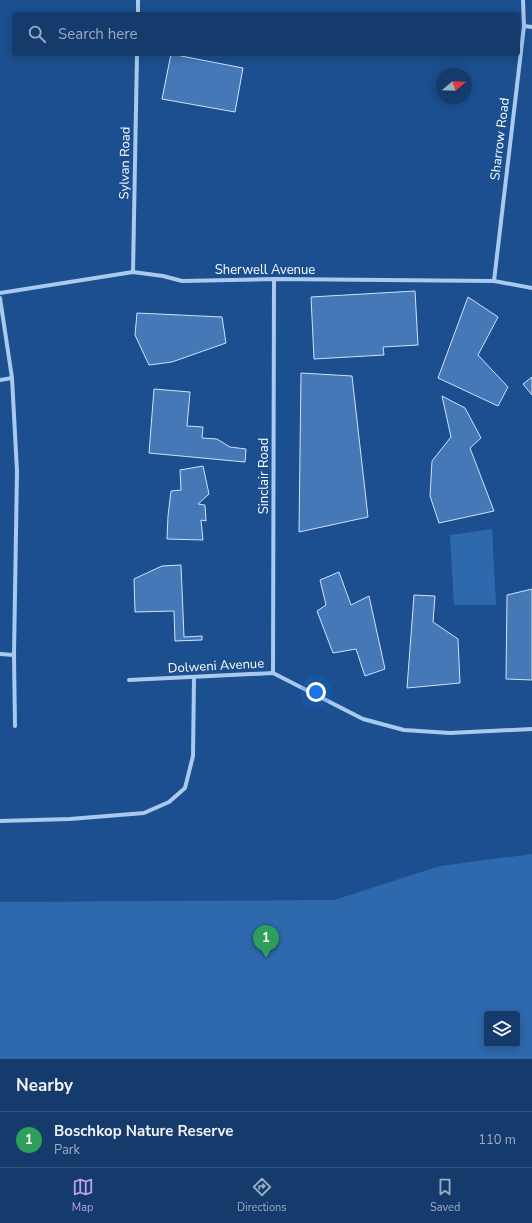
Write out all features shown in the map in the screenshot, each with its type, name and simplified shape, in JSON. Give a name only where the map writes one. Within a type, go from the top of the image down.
[{"type":"street","points":[[138,0],[138,12]]},
{"type":"street","name":"Sharrow Road","points":[[494,281],[524,26],[523,0]]},
{"type":"street","points":[[524,26],[532,27]]},
{"type":"street","name":"Sylvan Road","points":[[133,272],[137,56]]},
{"type":"street","name":"Sherwell Avenue","points":[[0,293],[133,272],[163,276],[182,281],[274,279],[494,281],[532,288]]},
{"type":"street","name":"Sinclair Road","points":[[273,673],[274,279]]},
{"type":"street","points":[[0,298],[12,378],[17,472],[14,655],[15,726]]},
{"type":"street","points":[[0,380],[12,378]]},
{"type":"street","points":[[0,654],[14,655]]},
{"type":"street","name":"Dolweni Avenue","points":[[129,680],[273,673],[363,719],[404,730],[450,733],[532,729]]},
{"type":"street","points":[[0,821],[70,819],[144,813],[169,802],[185,788],[193,756],[194,677]]},
{"type":"shaded area","points":[[492,529],[496,605],[454,605],[450,535]]},
{"type":"shaded area","points":[[532,854],[532,1059],[0,1059],[0,902],[334,900],[440,866]]},
{"type":"building","points":[[171,56],[181,56],[243,68],[235,112],[162,99]]},
{"type":"building","points":[[415,291],[418,345],[383,347],[384,355],[314,359],[311,297]]},
{"type":"building","points":[[468,297],[498,317],[478,355],[508,387],[498,406],[438,378]]},
{"type":"building","points":[[137,313],[222,317],[226,343],[172,362],[149,365],[135,335]]},
{"type":"building","points":[[301,373],[352,376],[368,517],[299,532]]},
{"type":"building","points":[[532,377],[532,395],[523,384]]},
{"type":"building","points":[[154,389],[190,392],[187,426],[203,427],[202,438],[217,439],[230,447],[246,449],[245,462],[149,453]]},
{"type":"building","points":[[442,396],[465,408],[481,438],[470,448],[494,511],[439,523],[430,496],[432,461],[451,437]]},
{"type":"building","points":[[203,466],[209,494],[198,504],[205,505],[206,521],[201,520],[203,540],[167,539],[171,491],[181,490],[180,470]]},
{"type":"building","points":[[181,565],[184,637],[202,636],[202,640],[175,641],[174,611],[135,612],[134,579],[162,566]]},
{"type":"building","points":[[339,572],[351,605],[369,596],[385,669],[365,676],[356,649],[333,653],[317,611],[326,605],[320,580]]},
{"type":"building","points":[[532,589],[532,680],[506,679],[507,595]]},
{"type":"building","points":[[414,595],[435,596],[433,622],[458,639],[460,683],[407,688]]},
{"type":"place","name":"Boschkop Nature Reserve","points":[[266,958]]}]
